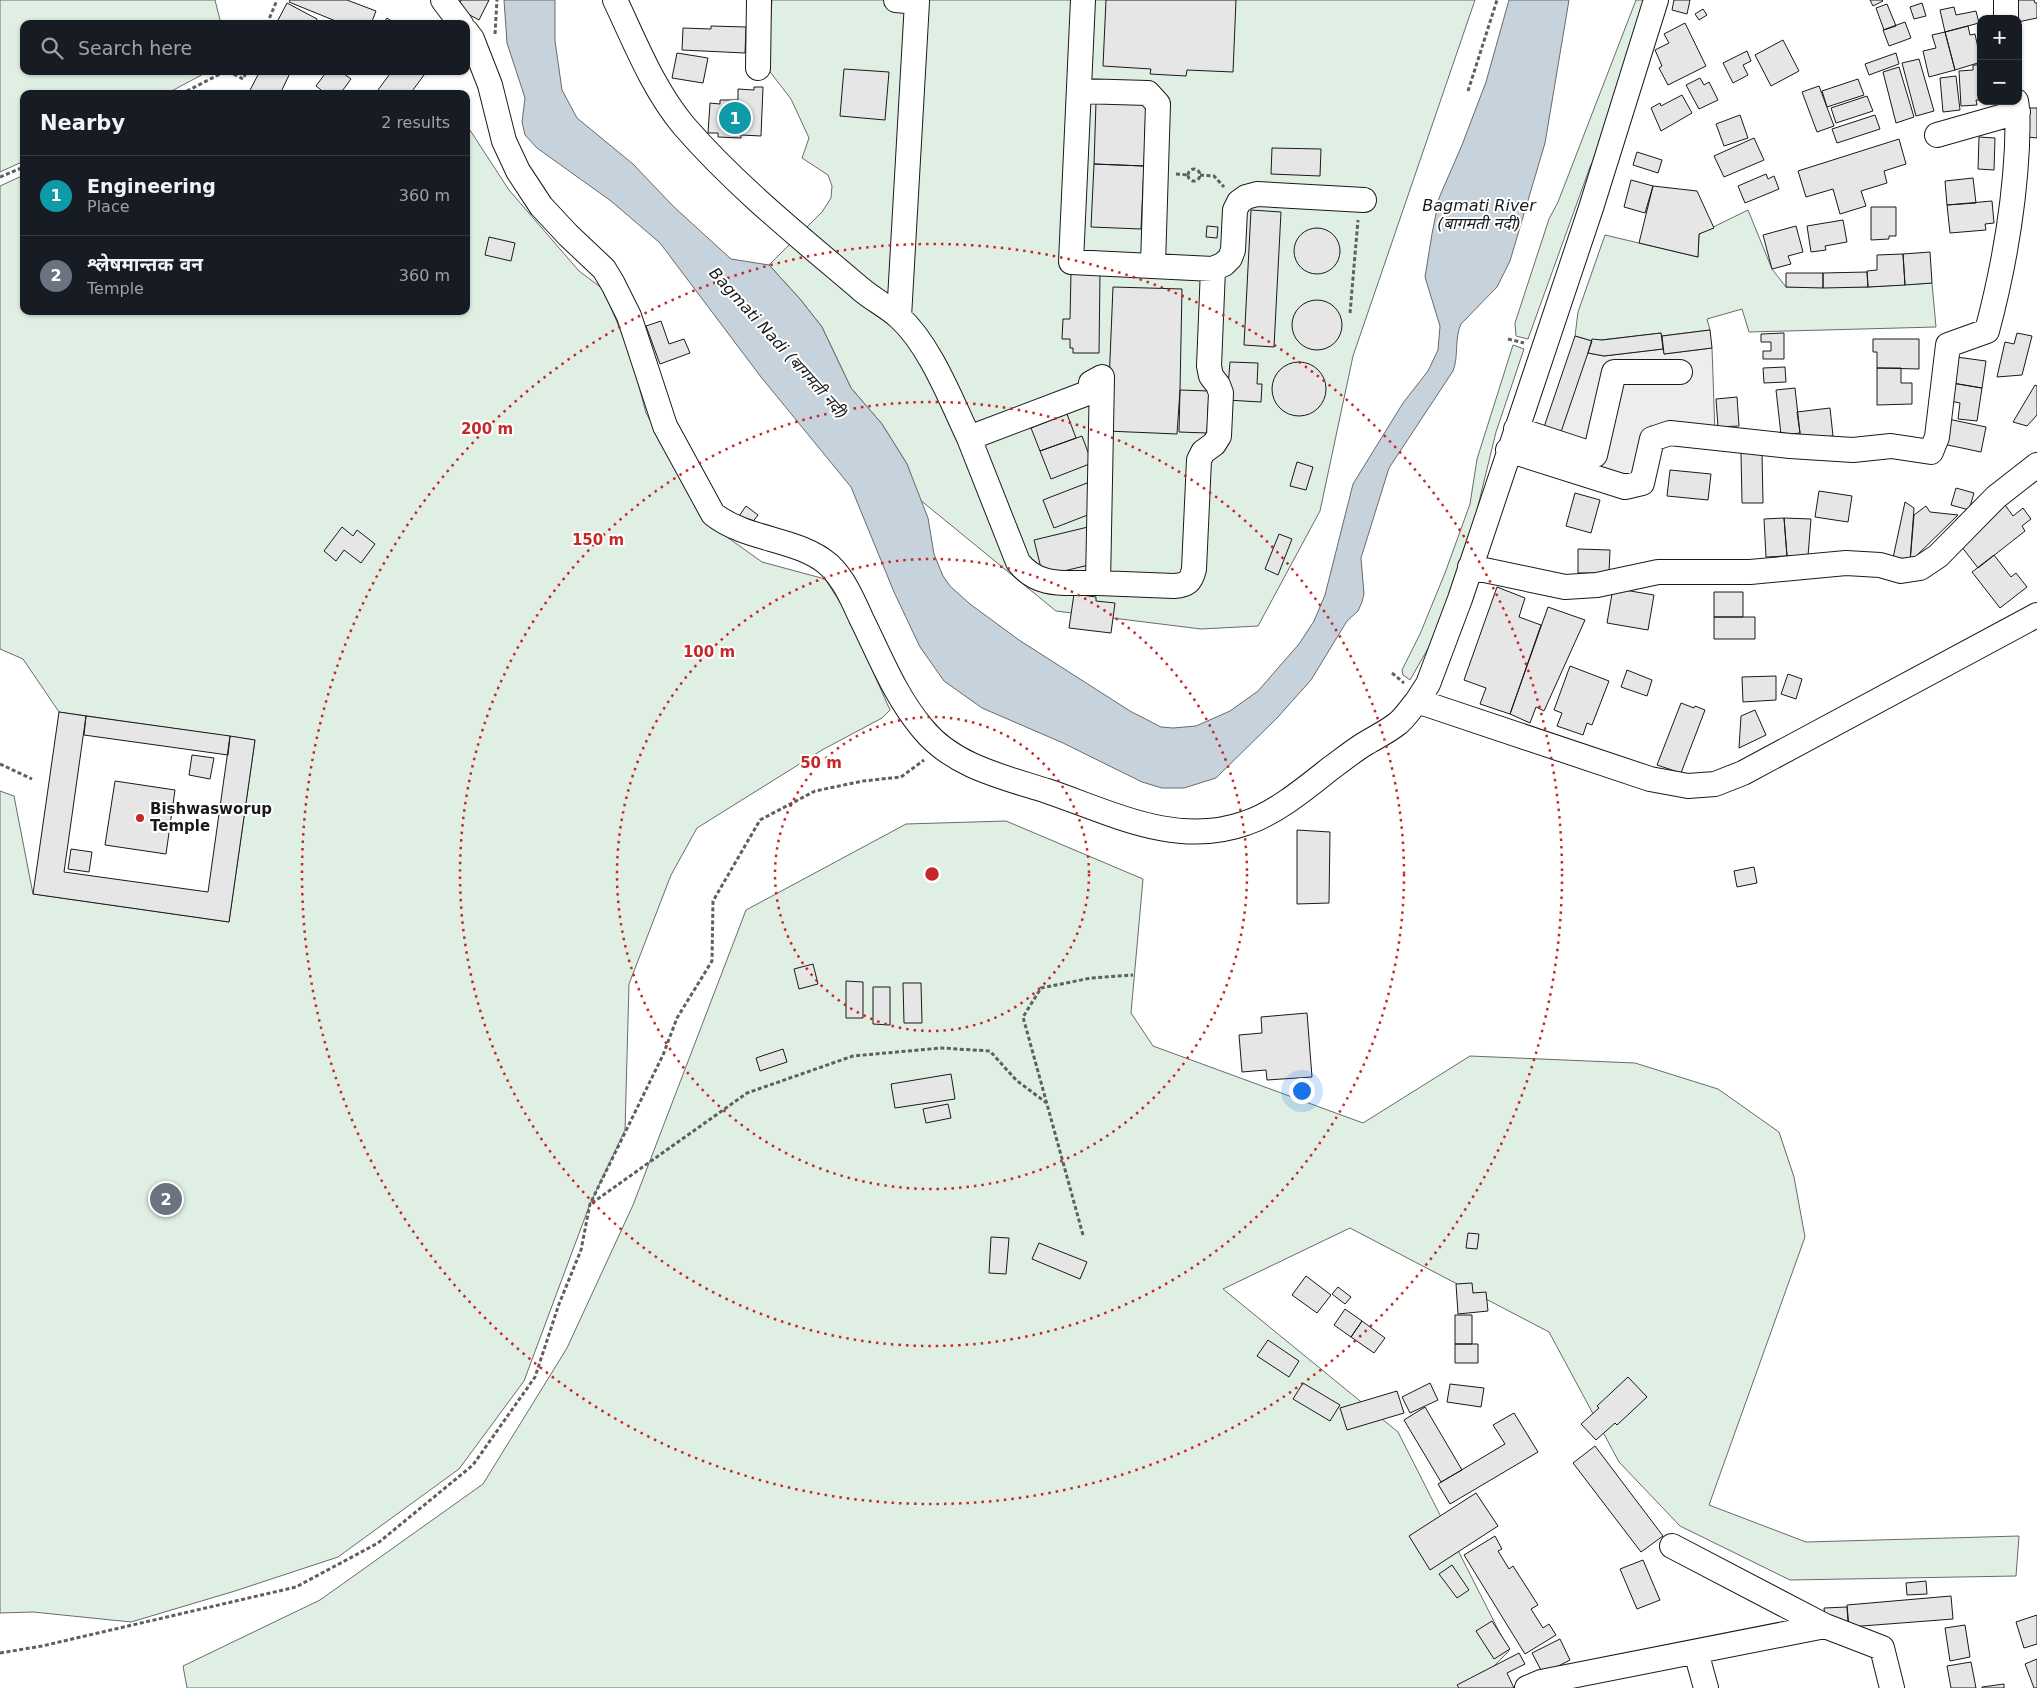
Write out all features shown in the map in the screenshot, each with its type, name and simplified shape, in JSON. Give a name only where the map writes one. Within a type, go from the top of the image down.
[{"type":"street","points":[[443,0],[458,20]]},
{"type":"street","points":[[615,0],[642,58],[670,106],[683,124],[753,196],[863,291],[899,317],[916,338],[937,371],[969,438],[1018,562],[1026,572],[1046,582],[1098,582],[1174,586],[1185,585],[1191,579],[1194,569],[1199,460],[1203,452],[1214,444],[1219,436],[1222,394],[1211,376],[1209,366],[1213,269]]},
{"type":"street","points":[[758,68],[760,0]]},
{"type":"street","points":[[1083,0],[1070,262],[1213,269],[1224,264],[1230,258],[1233,250],[1235,210],[1240,202],[1256,194],[1361,200]]},
{"type":"street","points":[[470,36],[490,85],[504,141],[518,171],[541,206],[604,269],[614,284],[629,316],[665,426],[714,514],[725,523],[742,531],[810,552],[829,564],[840,577],[851,596],[902,701],[923,730],[941,748],[966,762],[998,776],[1121,819],[1169,831],[1207,832],[1247,823],[1287,801],[1361,746],[1398,724],[1428,684],[1470,567],[1597,191],[1656,0]]},
{"type":"street","points":[[2006,0],[2006,15]]},
{"type":"street","points":[[899,317],[910,1]]},
{"type":"street","points":[[1079,91],[1148,93],[1158,104],[1153,265]]},
{"type":"street","points":[[1512,440],[1625,487],[1642,483],[1652,440],[1670,433],[1790,446],[1853,450],[1891,446],[1931,452],[1937,437],[1948,345],[1987,331],[1996,298],[2016,169],[2017,107],[1937,135]]},
{"type":"street","points":[[1512,440],[1595,455],[1614,372],[1680,372]]},
{"type":"street","points":[[969,438],[1084,394],[1090,391],[1091,383],[1102,377],[1098,582]]},
{"type":"street","points":[[1470,567],[1565,587],[1596,585],[1658,572],[1750,572],[1846,563],[1880,566],[1900,571],[1920,568],[1938,556],[1996,497],[2037,465]]},
{"type":"street","points":[[1417,701],[1650,779],[1688,786],[1715,784],[1743,773],[2037,616]]},
{"type":"street","points":[[1672,1546],[1825,1626],[1882,1648],[1892,1688]]},
{"type":"street","points":[[1527,1688],[1541,1682],[1825,1626]]},
{"type":"street","points":[[1696,1652],[1706,1688]]},
{"type":"path","points":[[269,20],[277,0]]},
{"type":"path","points":[[1468,91],[1497,0]]},
{"type":"path","points":[[190,90],[219,75]]},
{"type":"path","points":[[234,75],[243,80],[245,75]]},
{"type":"path","points":[[0,177],[20,169]]},
{"type":"path","points":[[1200,175],[1214,176],[1240,202]]},
{"type":"path","points":[[1350,313],[1361,200]]},
{"type":"path","points":[[0,1653],[42,1646],[296,1587],[378,1543],[473,1465],[535,1377],[559,1304],[582,1250],[590,1204],[663,1055],[677,1018],[712,961],[712,901],[760,820],[815,791],[863,781],[901,776],[941,748]]},
{"type":"path","points":[[0,764],[32,779]]},
{"type":"path","points":[[1083,1235],[1023,1017],[1041,988],[1091,978],[1133,975]]},
{"type":"path","points":[[590,1204],[747,1093],[854,1056],[941,1048],[990,1051],[1016,1080],[1048,1104]]},
{"type":"green space","points":[[0,0],[215,0],[220,20],[20,20],[20,75],[202,75],[173,90],[20,90],[20,163],[0,172]]},
{"type":"green space","points":[[772,0],[1475,0],[1353,356],[1320,511],[1258,626],[1201,629],[1056,611],[919,499],[907,464],[882,424],[851,388],[822,327],[769,265],[822,212],[831,198],[832,186],[828,175],[802,158],[809,138],[791,99],[767,68]]},
{"type":"green space","points":[[1636,0],[1647,0],[1599,149],[1590,167],[1528,339],[1516,336],[1515,323],[1549,219],[1558,202]]},
{"type":"green space","points":[[470,130],[509,190],[579,271],[603,289],[630,353],[646,413],[706,522],[762,562],[825,579],[847,613],[890,710],[882,718],[822,750],[697,828],[671,875],[629,984],[625,1130],[590,1204],[524,1381],[459,1469],[338,1557],[235,1591],[131,1622],[33,1612],[0,1613],[0,791],[14,796],[33,894],[229,922],[255,740],[59,712],[23,659],[0,649],[0,186],[20,177],[20,315],[470,315]]},
{"type":"green space","points":[[1748,210],[1772,269],[1786,287],[1868,287],[1932,283],[1936,327],[1749,332],[1742,309],[1707,319],[1710,330],[1662,336],[1661,333],[1592,341],[1575,336],[1578,312],[1605,235],[1698,257],[1699,234]]},
{"type":"green space","points":[[1513,345],[1524,349],[1496,432],[1469,543],[1434,638],[1410,680],[1403,675],[1402,670],[1420,634],[1445,573],[1470,504],[1477,459]]},
{"type":"green space","points":[[1006,821],[1143,879],[1131,1013],[1153,1046],[1363,1123],[1470,1056],[1635,1063],[1718,1089],[1779,1132],[1794,1177],[1805,1237],[1709,1505],[1806,1542],[2019,1536],[2016,1576],[1790,1580],[1680,1526],[1619,1462],[1549,1332],[1350,1228],[1223,1289],[1398,1432],[1509,1651],[1472,1688],[187,1688],[183,1666],[320,1600],[483,1484],[567,1348],[633,1205],[746,910],[906,824]]},
{"type":"shaded area","points":[[1712,348],[1715,434],[1650,426],[1640,478],[1635,482],[1534,454],[1588,353],[1604,356],[1663,349],[1664,354]]},
{"type":"water","name":"Bagmati River (बागमती नदी)","points":[[504,0],[555,0],[555,41],[562,90],[577,118],[633,164],[673,206],[731,259],[769,265],[822,327],[851,388],[882,424],[907,464],[928,518],[934,554],[943,576],[950,586],[970,604],[1019,640],[1130,711],[1161,727],[1173,728],[1196,726],[1230,711],[1258,691],[1299,644],[1314,621],[1325,595],[1353,484],[1403,403],[1428,371],[1438,350],[1440,326],[1425,277],[1439,198],[1486,82],[1509,0],[1569,0],[1545,143],[1510,261],[1497,287],[1461,324],[1453,371],[1389,468],[1361,558],[1364,594],[1358,611],[1347,621],[1311,680],[1277,718],[1216,778],[1184,788],[1162,788],[1142,782],[1063,743],[982,708],[944,681],[920,647],[894,592],[851,487],[761,377],[660,243],[611,201],[537,148],[525,135],[522,122],[525,98],[507,43]]},
{"type":"building","points":[[290,0],[347,0],[376,11],[373,20],[333,20],[289,2]]},
{"type":"building","points":[[461,0],[489,0],[479,20],[457,8]]},
{"type":"building","points":[[1106,0],[1236,0],[1233,72],[1187,70],[1186,76],[1150,74],[1151,69],[1103,66]]},
{"type":"building","points":[[1674,0],[1690,0],[1687,14],[1672,10]]},
{"type":"building","points":[[1870,0],[1882,0],[1883,1],[1873,6]]},
{"type":"building","points":[[2017,0],[2034,0],[2037,3],[2037,18],[2022,21],[2022,15],[2015,15]]},
{"type":"building","points":[[287,3],[317,19],[317,20],[278,20]]},
{"type":"building","points":[[1922,3],[1926,16],[1914,19],[1910,7]]},
{"type":"building","points":[[1887,4],[1896,26],[1884,30],[1876,8]]},
{"type":"building","points":[[1954,7],[1956,15],[1976,11],[1977,24],[1945,32],[1940,10]]},
{"type":"building","points":[[1703,9],[1707,15],[1699,20],[1695,14]]},
{"type":"building","points":[[1905,22],[1911,38],[1889,46],[1883,30]]},
{"type":"building","points":[[1685,23],[1706,66],[1668,85],[1659,68],[1662,66],[1655,50],[1669,43],[1664,34]]},
{"type":"building","points":[[711,26],[746,27],[745,53],[682,50],[683,28],[711,29]]},
{"type":"building","points":[[1968,26],[1970,35],[1975,34],[1977,63],[1955,70],[1945,32]]},
{"type":"building","points":[[1945,32],[1955,70],[1929,77],[1923,51],[1936,48],[1932,35]]},
{"type":"building","points":[[1783,40],[1799,71],[1771,86],[1755,55]]},
{"type":"building","points":[[1747,51],[1751,61],[1743,65],[1748,75],[1733,83],[1723,63]]},
{"type":"building","points":[[677,53],[708,58],[703,83],[672,78]]},
{"type":"building","points":[[1896,53],[1899,64],[1869,75],[1865,64]]},
{"type":"building","points":[[1919,59],[1934,111],[1916,116],[1902,63]]},
{"type":"building","points":[[1973,65],[1977,65],[1977,105],[1961,106],[1959,71],[1973,70]]},
{"type":"building","points":[[1899,67],[1914,117],[1896,123],[1883,72]]},
{"type":"building","points":[[844,69],[889,72],[885,120],[840,116]]},
{"type":"building","points":[[258,75],[289,75],[282,90],[250,90]]},
{"type":"building","points":[[324,75],[346,75],[351,79],[343,90],[321,90],[316,86]]},
{"type":"building","points":[[389,75],[424,75],[413,90],[378,90]]},
{"type":"building","points":[[1956,76],[1960,110],[1943,112],[1940,78]]},
{"type":"building","points":[[1700,78],[1704,85],[1709,82],[1718,100],[1699,109],[1686,85]]},
{"type":"building","points":[[1858,79],[1864,95],[1827,107],[1822,91]]},
{"type":"building","points":[[1819,86],[1834,126],[1817,132],[1802,92]]},
{"type":"building","points":[[754,87],[763,87],[761,136],[741,135],[741,138],[718,137],[718,133],[708,133],[710,103],[720,104],[720,100],[738,100],[738,89],[754,90]]},
{"type":"building","points":[[1682,95],[1692,113],[1661,131],[1651,108],[1660,103],[1661,106]]},
{"type":"building","points":[[1867,96],[1873,111],[1836,123],[1831,108]]},
{"type":"building","points":[[1096,102],[1146,105],[1144,166],[1094,164]]},
{"type":"building","points":[[2028,108],[2037,108],[2037,138],[2028,137]]},
{"type":"building","points":[[1740,115],[1748,138],[1724,146],[1716,124]]},
{"type":"building","points":[[1875,115],[1880,129],[1837,143],[1832,129]]},
{"type":"building","points":[[1979,137],[1995,138],[1994,170],[1978,169]]},
{"type":"building","points":[[1754,138],[1764,160],[1724,177],[1714,156]]},
{"type":"building","points":[[1899,139],[1906,164],[1884,171],[1887,183],[1861,191],[1866,206],[1840,214],[1833,189],[1806,197],[1798,171]]},
{"type":"building","points":[[1272,148],[1321,149],[1320,176],[1271,174]]},
{"type":"building","points":[[1637,152],[1662,160],[1658,173],[1633,165]]},
{"type":"building","points":[[1094,164],[1144,166],[1141,229],[1091,227]]},
{"type":"building","points":[[1766,174],[1768,179],[1774,176],[1779,189],[1745,203],[1738,186]]},
{"type":"building","points":[[1973,178],[1976,203],[1947,205],[1945,181]]},
{"type":"building","points":[[1631,180],[1653,186],[1645,213],[1624,207]]},
{"type":"building","points":[[1653,186],[1697,191],[1714,228],[1699,234],[1698,257],[1639,243]]},
{"type":"building","points":[[1992,201],[1994,223],[1985,224],[1986,230],[1950,233],[1947,205]]},
{"type":"building","points":[[1871,207],[1896,207],[1896,236],[1889,236],[1889,239],[1871,240]]},
{"type":"building","points":[[1251,210],[1281,212],[1274,347],[1244,345]]},
{"type":"building","points":[[1843,220],[1847,242],[1825,246],[1826,250],[1811,252],[1807,226]]},
{"type":"building","points":[[1207,226],[1218,227],[1217,238],[1206,237]]},
{"type":"building","points":[[1796,226],[1803,252],[1788,256],[1791,264],[1772,269],[1763,235]]},
{"type":"building","points":[[1322,228],[1334,234],[1339,242],[1339,260],[1334,268],[1326,273],[1312,274],[1300,268],[1295,260],[1294,246],[1300,234],[1308,229]]},
{"type":"building","points":[[489,237],[515,243],[511,261],[485,255]]},
{"type":"building","points":[[1930,252],[1932,283],[1905,285],[1903,254]]},
{"type":"building","points":[[1903,254],[1905,285],[1868,287],[1867,271],[1877,270],[1877,255]]},
{"type":"building","points":[[1071,272],[1100,272],[1099,353],[1073,353],[1073,348],[1070,348],[1070,339],[1062,339],[1063,319],[1070,319]]},
{"type":"building","points":[[1867,272],[1868,287],[1823,288],[1823,273]]},
{"type":"building","points":[[1786,273],[1823,273],[1823,288],[1786,287]]},
{"type":"building","points":[[1113,287],[1182,289],[1177,434],[1107,431]]},
{"type":"building","points":[[1312,300],[1322,300],[1335,307],[1342,320],[1342,330],[1335,343],[1322,350],[1312,350],[1303,346],[1296,339],[1292,330],[1292,320],[1296,311],[1303,304]]},
{"type":"building","points":[[661,321],[669,344],[684,339],[690,353],[660,364],[646,326]]},
{"type":"building","points":[[1710,330],[1712,348],[1664,354],[1662,336]]},
{"type":"building","points":[[1661,333],[1663,349],[1604,356],[1588,353],[1592,339],[1602,340]]},
{"type":"building","points":[[1784,333],[1784,359],[1763,359],[1763,351],[1771,351],[1771,342],[1761,342],[1761,334]]},
{"type":"building","points":[[2017,333],[2032,336],[2022,375],[1997,377],[2005,342],[2014,344]]},
{"type":"building","points":[[1575,336],[1592,341],[1561,432],[1544,427]]},
{"type":"building","points":[[1873,339],[1919,339],[1919,369],[1877,368],[1877,352],[1873,352]]},
{"type":"building","points":[[1956,357],[1986,361],[1982,388],[1952,383]]},
{"type":"building","points":[[1230,362],[1258,363],[1257,384],[1262,384],[1261,402],[1227,400]]},
{"type":"building","points":[[1294,362],[1304,362],[1314,366],[1322,374],[1326,389],[1322,404],[1314,412],[1304,416],[1294,416],[1284,412],[1276,404],[1272,394],[1272,384],[1276,374],[1284,366]]},
{"type":"building","points":[[1785,367],[1786,382],[1764,383],[1763,368]]},
{"type":"building","points":[[1877,368],[1901,368],[1901,383],[1912,383],[1912,404],[1877,405]]},
{"type":"building","points":[[1952,383],[1982,388],[1977,421],[1958,419],[1960,403],[1950,401]]},
{"type":"building","points":[[2035,385],[2037,386],[2037,415],[2027,426],[2013,422]]},
{"type":"building","points":[[1795,388],[1800,433],[1781,435],[1776,390]]},
{"type":"building","points":[[1180,390],[1209,391],[1207,433],[1179,432]]},
{"type":"building","points":[[1737,397],[1739,426],[1718,427],[1716,399]]},
{"type":"building","points":[[1830,408],[1833,436],[1801,440],[1797,412]]},
{"type":"building","points":[[1067,414],[1076,438],[1040,451],[1031,428]]},
{"type":"building","points":[[1948,419],[1986,427],[1981,452],[1943,444]]},
{"type":"building","points":[[1082,436],[1092,463],[1051,479],[1040,451]]},
{"type":"building","points":[[1741,453],[1762,453],[1763,503],[1742,503]]},
{"type":"building","points":[[1297,462],[1313,467],[1306,490],[1290,486]]},
{"type":"building","points":[[1670,470],[1711,474],[1708,500],[1667,496]]},
{"type":"building","points":[[1087,483],[1098,511],[1054,528],[1043,500]]},
{"type":"building","points":[[1956,488],[1974,493],[1969,510],[1951,505]]},
{"type":"building","points":[[1819,491],[1852,496],[1848,522],[1815,517]]},
{"type":"building","points":[[1575,493],[1600,500],[1591,533],[1566,526]]},
{"type":"building","points":[[1905,502],[1914,508],[1910,562],[1893,558]]},
{"type":"building","points":[[2005,505],[2013,516],[2023,508],[2031,519],[2022,526],[2025,531],[1978,568],[1958,542]]},
{"type":"building","points":[[746,506],[758,515],[751,524],[739,516]]},
{"type":"building","points":[[1926,506],[1930,512],[1958,515],[1910,562],[1914,515]]},
{"type":"building","points":[[1784,518],[1787,556],[1766,557],[1764,519]]},
{"type":"building","points":[[1784,518],[1811,519],[1808,556],[1787,556]]},
{"type":"building","points":[[342,527],[353,536],[357,530],[375,544],[361,563],[344,550],[336,561],[324,551]]},
{"type":"building","points":[[1088,527],[1097,563],[1043,576],[1034,540]]},
{"type":"building","points":[[1279,534],[1292,539],[1278,575],[1265,569]]},
{"type":"building","points":[[1578,549],[1610,550],[1609,573],[1578,573]]},
{"type":"building","points":[[1994,555],[2011,577],[2016,573],[2027,587],[2000,608],[1972,572]]},
{"type":"building","points":[[1497,587],[1525,598],[1519,617],[1541,625],[1510,714],[1480,704],[1486,688],[1464,680]]},
{"type":"building","points":[[1613,588],[1654,595],[1648,630],[1607,623]]},
{"type":"building","points":[[1714,592],[1743,592],[1743,617],[1714,617]]},
{"type":"building","points":[[1074,594],[1096,597],[1096,601],[1115,603],[1111,633],[1069,628]]},
{"type":"building","points":[[1548,607],[1585,620],[1544,711],[1536,707],[1530,723],[1510,714]]},
{"type":"building","points":[[1714,617],[1755,617],[1755,639],[1714,639]]},
{"type":"building","points":[[1570,666],[1609,681],[1592,725],[1587,723],[1583,735],[1557,726],[1562,713],[1554,710]]},
{"type":"building","points":[[1627,670],[1652,680],[1647,696],[1621,687]]},
{"type":"building","points":[[1788,674],[1802,679],[1796,699],[1781,694]]},
{"type":"building","points":[[1776,676],[1776,700],[1743,702],[1742,677]]},
{"type":"building","points":[[1681,703],[1705,710],[1681,773],[1657,765]]},
{"type":"building","points":[[1755,710],[1766,735],[1739,748],[1741,716]]},
{"type":"building","points":[[59,712],[86,716],[64,872],[208,892],[230,736],[255,740],[229,922],[33,894]]},
{"type":"building","points":[[86,716],[230,736],[228,755],[84,735]]},
{"type":"building","points":[[192,755],[214,758],[210,779],[189,775]]},
{"type":"building","name":"Bishwasworup Temple","points":[[115,781],[175,790],[166,854],[105,845]]},
{"type":"building","points":[[1297,830],[1330,832],[1329,903],[1297,904]]},
{"type":"building","points":[[71,849],[92,852],[89,872],[68,869]]},
{"type":"building","points":[[1754,867],[1757,883],[1737,887],[1734,871]]},
{"type":"building","points":[[813,964],[818,984],[799,989],[794,969]]},
{"type":"building","points":[[846,981],[863,982],[863,1018],[846,1018]]},
{"type":"building","points":[[903,983],[921,983],[922,1023],[904,1023]]},
{"type":"building","points":[[873,987],[890,987],[890,1025],[873,1024]]},
{"type":"building","points":[[1307,1013],[1312,1077],[1267,1080],[1266,1070],[1242,1072],[1239,1035],[1262,1033],[1261,1017]]},
{"type":"building","points":[[783,1049],[787,1062],[760,1071],[756,1058]]},
{"type":"building","points":[[951,1074],[955,1099],[895,1108],[891,1084]]},
{"type":"building","points":[[948,1104],[951,1118],[926,1123],[923,1109]]},
{"type":"building","points":[[1468,1233],[1479,1234],[1477,1249],[1466,1248]]},
{"type":"building","points":[[991,1237],[1009,1238],[1006,1274],[989,1273]]},
{"type":"building","points":[[1039,1243],[1087,1262],[1080,1279],[1032,1259]]},
{"type":"building","points":[[1306,1276],[1331,1295],[1317,1313],[1292,1295]]},
{"type":"building","points":[[1472,1283],[1473,1293],[1486,1292],[1488,1311],[1458,1314],[1456,1284]]},
{"type":"building","points":[[1338,1287],[1351,1297],[1345,1304],[1332,1294]]},
{"type":"building","points":[[1345,1309],[1362,1321],[1351,1337],[1334,1325]]},
{"type":"building","points":[[1455,1315],[1472,1315],[1472,1344],[1455,1344]]},
{"type":"building","points":[[1362,1321],[1385,1338],[1374,1353],[1351,1337]]},
{"type":"building","points":[[1268,1340],[1299,1361],[1289,1377],[1257,1356]]},
{"type":"building","points":[[1455,1344],[1478,1344],[1478,1363],[1455,1363]]},
{"type":"building","points":[[1628,1377],[1647,1397],[1617,1425],[1615,1423],[1596,1440],[1581,1424]]},
{"type":"building","points":[[1303,1383],[1340,1405],[1330,1421],[1293,1399]]},
{"type":"building","points":[[1430,1383],[1438,1400],[1410,1413],[1402,1397]]},
{"type":"building","points":[[1450,1384],[1484,1388],[1481,1407],[1447,1402]]},
{"type":"building","points":[[1397,1391],[1404,1413],[1347,1430],[1340,1408]]},
{"type":"building","points":[[1425,1407],[1462,1470],[1441,1482],[1404,1420]]},
{"type":"building","points":[[1514,1413],[1538,1452],[1450,1504],[1438,1484],[1505,1444],[1493,1425]]},
{"type":"building","points":[[1595,1446],[1663,1536],[1641,1552],[1573,1463]]},
{"type":"building","points":[[1476,1493],[1498,1526],[1430,1570],[1409,1536]]},
{"type":"building","points":[[1495,1536],[1502,1549],[1498,1551],[1509,1569],[1513,1566],[1538,1605],[1531,1609],[1543,1628],[1549,1624],[1556,1635],[1525,1654],[1464,1555]]},
{"type":"building","points":[[1643,1560],[1660,1600],[1637,1609],[1620,1569]]},
{"type":"building","points":[[1452,1565],[1469,1590],[1457,1598],[1439,1574]]},
{"type":"building","points":[[1926,1581],[1927,1594],[1907,1595],[1906,1583]]},
{"type":"building","points":[[1951,1596],[1953,1619],[1849,1627],[1847,1605]]},
{"type":"building","points":[[1847,1607],[1848,1623],[1826,1625],[1824,1608]]},
{"type":"building","points":[[2037,1615],[2037,1644],[2024,1648],[2016,1622]]},
{"type":"building","points":[[1492,1621],[1510,1649],[1494,1659],[1476,1631]]},
{"type":"building","points":[[1965,1625],[1970,1657],[1950,1661],[1945,1628]]},
{"type":"building","points":[[1560,1639],[1570,1660],[1543,1674],[1532,1653]]},
{"type":"building","points":[[1519,1653],[1525,1664],[1507,1673],[1514,1688],[1459,1688],[1457,1685]]},
{"type":"building","points":[[2037,1659],[2037,1688],[2034,1688],[2025,1664]]},
{"type":"building","points":[[1971,1662],[1976,1688],[1951,1688],[1947,1666]]},
{"type":"building","points":[[2004,1684],[2004,1688],[1982,1688],[1982,1687]]},
{"type":"place","name":"Engineering","points":[[735,118]]},
{"type":"place","name":"Bishwasworup Temple","points":[[140,818]]},
{"type":"place","name":"श्लेषमान्तक वन","points":[[166,1199]]},
{"type":"water label","name":"Bagmati Nadi (बागमती नदी)","points":[[779,343]]}]
